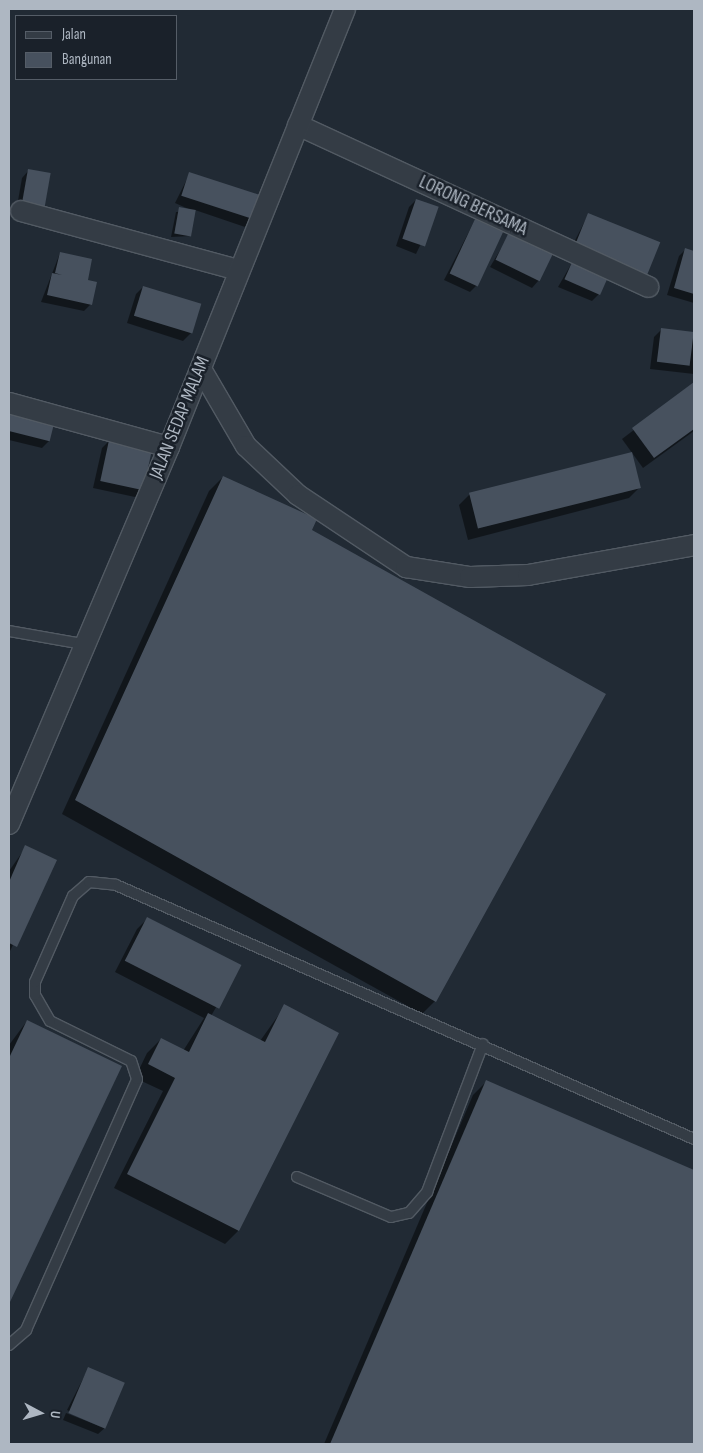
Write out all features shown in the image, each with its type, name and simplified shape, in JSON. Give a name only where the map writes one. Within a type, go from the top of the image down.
[{"type":"street","name":"JALAN SEDAP MALAM","points":[[9,824],[83,644],[169,447],[238,270],[345,9]]},
{"type":"street","name":"LORONG BERSAMA","points":[[298,125],[648,287]]},
{"type":"street","points":[[21,210],[238,270]]},
{"type":"street","points":[[201,369],[246,446],[298,495],[406,567],[470,578],[528,575],[694,545]]},
{"type":"street","points":[[9,403],[169,447]]},
{"type":"lane","points":[[9,630],[83,644]]},
{"type":"lane","points":[[9,1345],[26,1330],[137,1079],[131,1061],[50,1021],[39,1008],[35,982],[79,887],[102,881],[116,885],[483,1044],[694,1139]]},
{"type":"lane","points":[[297,1177],[391,1216],[409,1213],[427,1192],[483,1044]]},
{"type":"building","points":[[28,169],[51,173],[44,209],[22,205]]},
{"type":"building","points":[[189,172],[261,195],[254,219],[181,196]]},
{"type":"building","points":[[416,199],[439,207],[425,247],[402,239]]},
{"type":"building","points":[[179,207],[196,210],[191,237],[174,234]]},
{"type":"building","points":[[588,213],[660,242],[646,277],[574,247]]},
{"type":"building","points":[[475,219],[503,232],[478,286],[450,273]]},
{"type":"building","points":[[510,230],[554,251],[540,281],[496,260]]},
{"type":"building","points":[[685,248],[694,251],[694,294],[674,288]]},
{"type":"building","points":[[60,252],[92,259],[88,280],[97,282],[92,305],[47,295],[52,273],[62,275],[55,273]]},
{"type":"building","points":[[573,260],[609,276],[600,295],[564,279]]},
{"type":"building","points":[[143,286],[201,304],[192,333],[134,316]]},
{"type":"building","points":[[661,328],[694,332],[690,366],[657,362]]},
{"type":"building","points":[[694,382],[694,429],[654,458],[632,428]]},
{"type":"building","points":[[12,406],[56,417],[50,441],[9,431],[9,418]]},
{"type":"building","points":[[109,440],[152,449],[143,490],[100,481]]},
{"type":"building","points":[[632,452],[641,488],[478,529],[469,493]]},
{"type":"building","points":[[223,476],[317,519],[312,530],[606,694],[436,1002],[75,800]]},
{"type":"building","points":[[25,845],[57,860],[17,947],[9,943],[9,882]]},
{"type":"building","points":[[147,917],[241,965],[219,1009],[125,961]]},
{"type":"building","points":[[284,1004],[339,1033],[239,1231],[127,1174],[175,1078],[148,1064],[161,1038],[189,1052],[208,1013],[265,1042]]},
{"type":"building","points":[[27,1020],[122,1066],[9,1304],[9,1058]]},
{"type":"building","points":[[486,1080],[694,1170],[694,1444],[330,1444]]},
{"type":"building","points":[[88,1367],[125,1383],[105,1429],[68,1413]]}]
